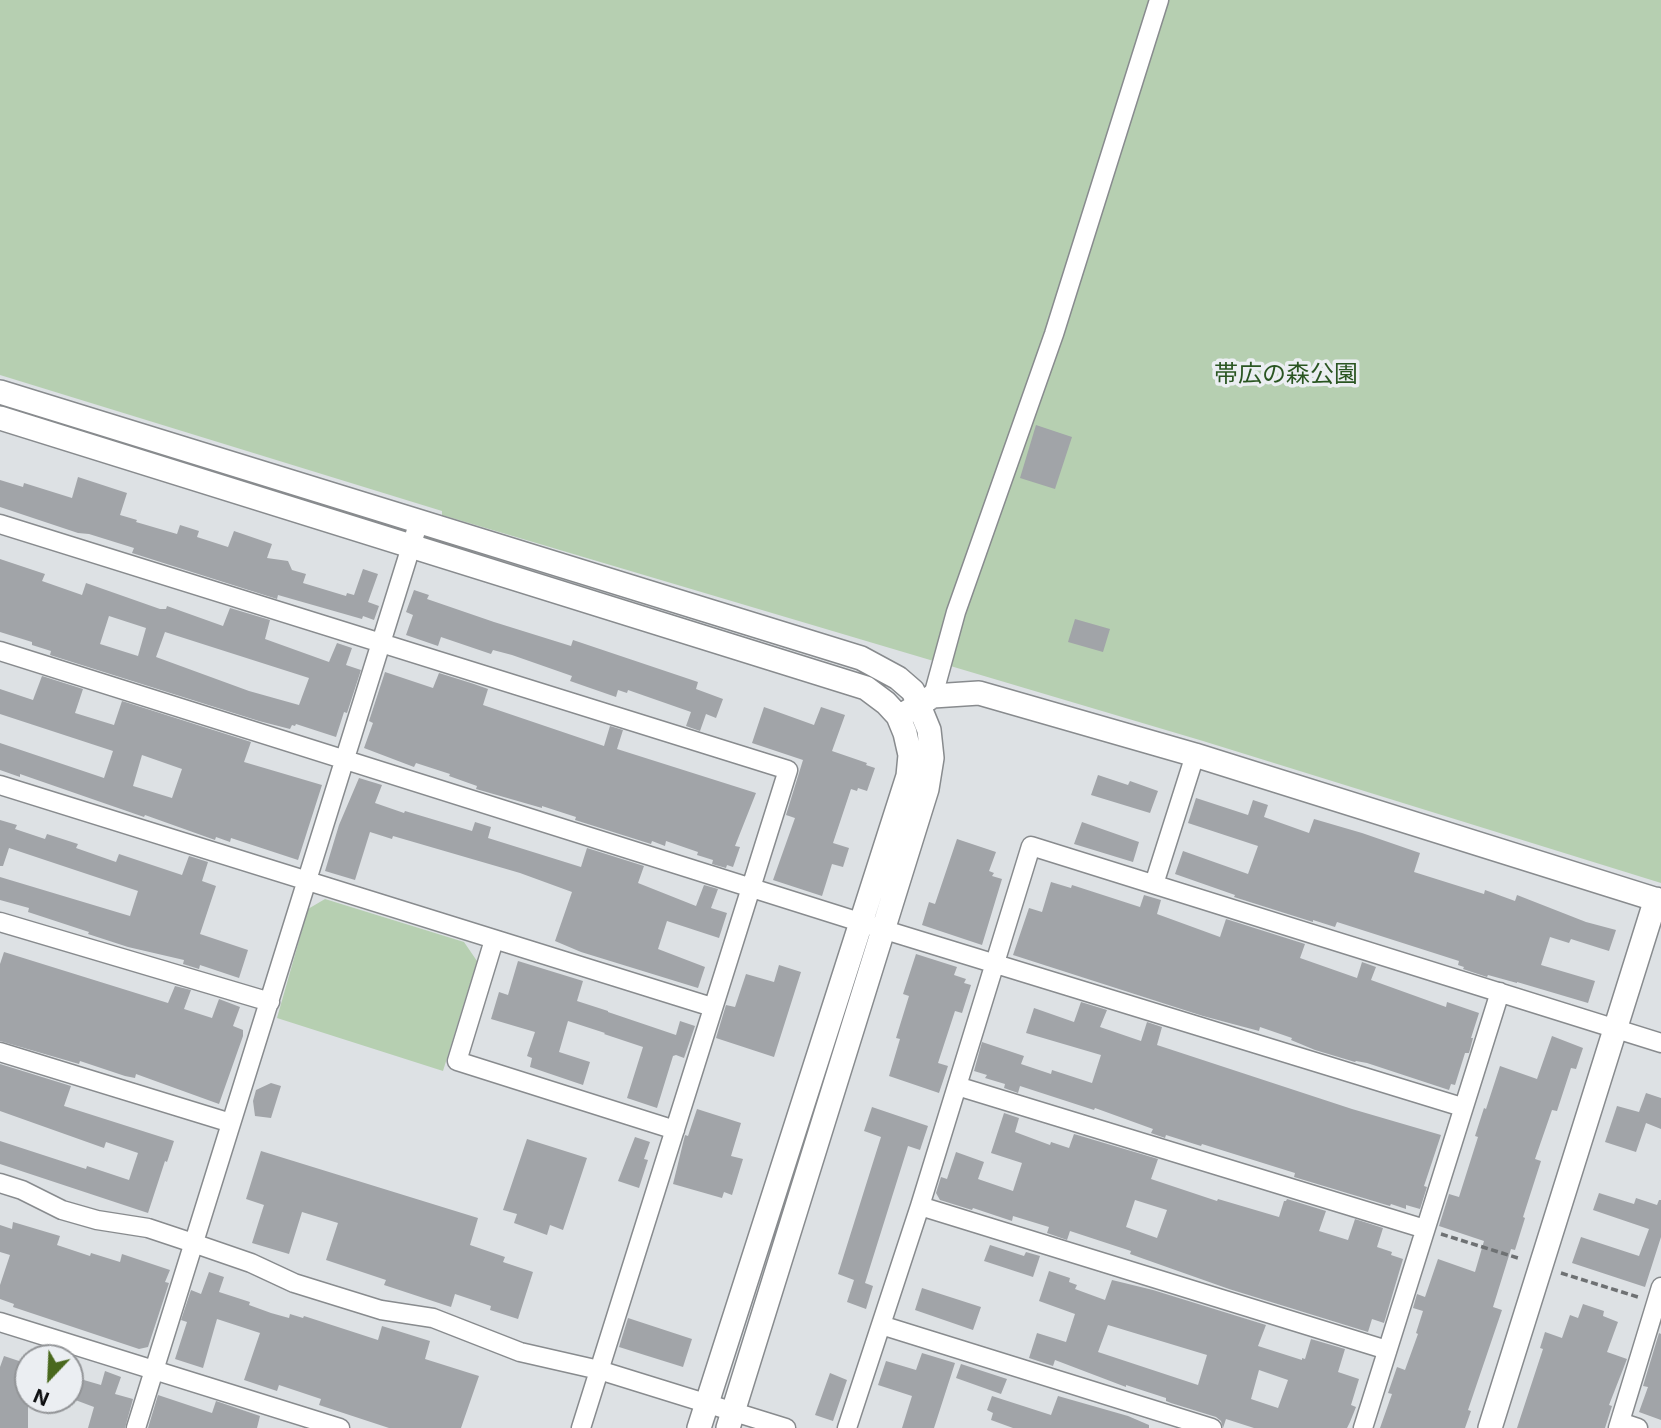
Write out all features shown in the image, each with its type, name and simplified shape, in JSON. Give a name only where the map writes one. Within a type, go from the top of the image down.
[{"type":"street","points":[[731,1420],[927,789],[932,758],[927,700],[1054,334],[1159,0]]},
{"type":"street","points":[[0,392],[861,658],[898,678],[927,700]]},
{"type":"street","points":[[0,418],[866,688],[886,702],[898,716],[910,755],[908,776],[699,1428]]},
{"type":"street","points":[[136,1428],[309,881],[419,521]]},
{"type":"street","points":[[0,524],[788,770],[581,1428]]},
{"type":"street","points":[[0,650],[884,930],[1462,1107]]},
{"type":"street","points":[[898,716],[927,700],[979,693],[1195,755],[1658,900],[1614,1028],[1490,1428]]},
{"type":"street","points":[[1154,884],[1195,755]]},
{"type":"street","points":[[0,785],[712,1007]]},
{"type":"street","points":[[847,1428],[920,1206],[1031,846],[1661,1043]]},
{"type":"street","points":[[0,922],[270,1002]]},
{"type":"street","points":[[494,940],[457,1061],[675,1130]]},
{"type":"street","points":[[1363,1428],[1500,992]]},
{"type":"street","points":[[0,1052],[231,1123]]},
{"type":"street","points":[[957,1086],[1425,1229]]},
{"type":"street","points":[[0,1183],[22,1190],[62,1210],[97,1220],[148,1228],[251,1263],[294,1283],[381,1310],[433,1318],[520,1352],[599,1370],[707,1402],[731,1420],[786,1428]]},
{"type":"street","points":[[920,1206],[1387,1350]]},
{"type":"street","points":[[1638,1428],[1619,1425],[1659,1298]]},
{"type":"street","points":[[0,1322],[340,1428]]},
{"type":"street","points":[[881,1325],[1212,1428]]},
{"type":"green space","name":"帯広の森公園","points":[[0,0],[1661,0],[1661,883],[1203,741],[442,515],[442,511],[0,375]]},
{"type":"green space","points":[[325,899],[464,942],[477,961],[443,1071],[277,1018],[308,909]]},
{"type":"building","points":[[1036,425],[1072,437],[1055,489],[1020,478]]},
{"type":"building","points":[[78,477],[127,493],[120,515],[137,520],[136,522],[177,534],[180,525],[199,531],[197,537],[228,547],[234,531],[272,544],[267,558],[288,561],[292,570],[306,574],[303,583],[346,596],[347,593],[354,595],[363,569],[378,574],[368,602],[379,606],[374,620],[278,595],[277,599],[132,553],[134,548],[0,507],[0,480],[23,487],[24,483],[72,498]]},
{"type":"building","points":[[0,559],[45,574],[42,581],[82,595],[86,583],[160,609],[166,609],[167,606],[223,626],[230,608],[270,620],[265,639],[329,662],[337,643],[352,648],[346,665],[361,670],[336,737],[296,724],[290,729],[259,721],[50,655],[51,651],[32,645],[32,642],[0,632]],"holes":[[[109,616],[146,628],[138,656],[100,644]],[[165,632],[309,678],[299,705],[249,691],[156,657]]]},
{"type":"building","points":[[414,590],[429,595],[427,599],[494,622],[571,646],[573,640],[698,682],[696,689],[723,699],[716,718],[706,714],[700,731],[686,726],[691,712],[628,690],[627,693],[618,690],[616,697],[570,681],[572,676],[512,655],[493,650],[491,654],[441,637],[438,646],[406,635],[413,615],[406,612]]},
{"type":"building","points":[[1075,619],[1110,629],[1103,652],[1068,642]]},
{"type":"building","points":[[385,672],[433,688],[439,673],[474,684],[488,689],[483,705],[604,746],[610,726],[623,730],[617,749],[756,793],[735,846],[740,847],[733,867],[712,864],[713,860],[697,855],[698,852],[666,841],[665,846],[652,841],[651,844],[575,820],[576,817],[542,806],[476,789],[477,786],[449,776],[450,774],[416,763],[414,767],[364,748],[373,723],[369,721]]},
{"type":"building","points":[[42,676],[83,689],[75,713],[114,725],[122,701],[251,742],[244,762],[322,785],[298,860],[231,838],[230,842],[216,837],[215,840],[20,774],[20,777],[0,770],[0,743],[104,778],[113,751],[0,714],[0,689],[33,700]],"holes":[[[142,755],[182,769],[172,798],[133,786]]]},
{"type":"building","points":[[764,707],[814,725],[821,707],[845,715],[832,751],[875,768],[867,791],[851,789],[833,843],[849,848],[843,867],[832,864],[822,896],[773,880],[795,818],[786,815],[803,760],[752,743]]},
{"type":"building","points":[[1098,775],[1128,785],[1130,781],[1158,791],[1150,813],[1091,795]]},
{"type":"building","points":[[359,778],[382,785],[375,803],[404,813],[405,811],[472,831],[475,822],[491,827],[488,838],[581,867],[587,848],[644,866],[638,883],[696,906],[704,885],[718,889],[711,908],[727,913],[719,938],[667,921],[658,949],[705,967],[698,988],[581,952],[555,941],[572,892],[520,873],[393,836],[392,839],[370,832],[355,880],[325,871],[339,825]]},
{"type":"building","points":[[1196,798],[1248,815],[1253,800],[1268,805],[1264,817],[1309,833],[1314,819],[1362,833],[1420,853],[1414,872],[1484,894],[1485,890],[1515,901],[1517,895],[1586,922],[1616,930],[1609,951],[1571,939],[1569,943],[1550,937],[1541,965],[1595,981],[1588,1003],[1517,982],[1488,975],[1487,977],[1463,969],[1464,967],[1458,965],[1459,961],[1337,922],[1335,927],[1313,922],[1234,897],[1235,895],[1175,874],[1183,851],[1248,874],[1258,846],[1188,823]]},
{"type":"building","points":[[0,820],[17,825],[15,829],[45,839],[47,834],[78,844],[76,848],[116,862],[119,854],[182,875],[189,856],[208,862],[202,881],[216,886],[200,934],[248,950],[239,978],[200,965],[199,969],[183,964],[184,960],[88,934],[89,932],[28,912],[29,908],[0,900],[0,877],[130,916],[138,891],[9,848],[3,866],[0,866]]},
{"type":"building","points":[[1082,822],[1139,842],[1133,862],[1074,844]]},
{"type":"building","points":[[957,839],[996,852],[989,871],[994,873],[992,876],[1002,879],[982,945],[922,925],[929,902],[935,904]]},
{"type":"building","points":[[1051,882],[1071,888],[1072,885],[1140,907],[1144,895],[1161,900],[1157,914],[1220,937],[1226,919],[1305,944],[1300,958],[1357,978],[1362,962],[1376,967],[1371,980],[1446,1007],[1447,1002],[1479,1013],[1469,1053],[1465,1053],[1455,1085],[1451,1084],[1449,1090],[1367,1063],[1315,1050],[1291,1040],[1292,1038],[1260,1027],[1259,1031],[1203,1016],[1013,955],[1029,908],[1042,912]]},
{"type":"building","points":[[4,952],[168,1003],[175,986],[191,990],[184,1009],[212,1018],[219,999],[240,1007],[233,1026],[243,1030],[243,1036],[219,1104],[136,1074],[135,1078],[125,1076],[80,1061],[79,1064],[0,1041],[0,964]]},
{"type":"building","points":[[916,954],[957,967],[954,975],[966,979],[964,983],[971,985],[962,1013],[955,1011],[938,1063],[948,1066],[939,1093],[889,1076],[900,1039],[896,1038],[909,996],[903,994]]},
{"type":"building","points":[[518,961],[583,981],[577,1001],[676,1035],[680,1021],[695,1026],[684,1058],[673,1056],[657,1108],[627,1098],[643,1047],[568,1021],[559,1052],[590,1062],[583,1085],[530,1067],[532,1058],[527,1056],[535,1032],[491,1019],[499,992],[508,995]]},
{"type":"building","points":[[779,965],[801,972],[774,1057],[716,1038],[726,1005],[735,1007],[746,974],[774,982]]},
{"type":"building","points":[[1081,1002],[1107,1010],[1100,1027],[1141,1041],[1147,1022],[1162,1027],[1157,1045],[1352,1109],[1441,1135],[1424,1186],[1427,1187],[1420,1209],[1406,1205],[1406,1209],[1391,1204],[1390,1206],[1294,1177],[1295,1173],[1202,1144],[1201,1146],[1166,1135],[1165,1138],[1151,1133],[1153,1129],[1095,1108],[1094,1110],[1020,1086],[1018,1093],[1004,1088],[1005,1084],[985,1078],[987,1075],[974,1071],[982,1042],[1024,1056],[1021,1064],[1051,1074],[1052,1070],[1092,1083],[1101,1055],[1026,1033],[1034,1008],[1074,1022]]},
{"type":"building","points":[[1552,1036],[1583,1048],[1576,1069],[1571,1068],[1557,1111],[1552,1110],[1535,1159],[1541,1161],[1515,1250],[1511,1249],[1493,1307],[1502,1310],[1468,1410],[1471,1411],[1465,1428],[1380,1428],[1392,1394],[1388,1393],[1397,1367],[1405,1370],[1418,1334],[1416,1333],[1423,1311],[1413,1308],[1417,1294],[1425,1297],[1438,1259],[1475,1272],[1484,1241],[1439,1226],[1449,1194],[1459,1197],[1478,1137],[1475,1136],[1500,1066],[1537,1079]]},
{"type":"building","points":[[0,1064],[71,1086],[64,1106],[174,1141],[148,1213],[0,1164],[0,1141],[129,1180],[138,1153],[106,1142],[104,1148],[0,1111]]},
{"type":"building","points":[[271,1083],[281,1086],[271,1118],[255,1116],[253,1101],[256,1090]]},
{"type":"building","points":[[1646,1093],[1661,1098],[1661,1129],[1646,1123],[1636,1152],[1605,1142],[1617,1106],[1639,1112]]},
{"type":"building","points":[[872,1107],[928,1126],[920,1150],[908,1146],[865,1283],[873,1286],[866,1309],[847,1302],[854,1280],[838,1274],[881,1137],[864,1131]]},
{"type":"building","points":[[697,1109],[741,1123],[731,1156],[743,1159],[732,1195],[724,1192],[722,1198],[673,1184],[685,1135],[688,1136]]},
{"type":"building","points":[[1004,1113],[1019,1118],[1015,1132],[1050,1145],[1051,1142],[1069,1148],[1074,1134],[1158,1159],[1151,1179],[1217,1201],[1218,1199],[1279,1217],[1287,1199],[1326,1211],[1319,1231],[1348,1240],[1355,1219],[1383,1228],[1377,1247],[1403,1259],[1384,1323],[1372,1319],[1368,1332],[1229,1289],[1130,1254],[1131,1251],[1070,1231],[1067,1240],[1047,1233],[1049,1227],[1013,1216],[1012,1221],[940,1200],[936,1193],[941,1177],[947,1179],[956,1152],[984,1162],[978,1179],[1013,1191],[1022,1163],[991,1153]],"holes":[[[1135,1200],[1167,1210],[1157,1238],[1126,1227]]]},
{"type":"building","points":[[635,1137],[650,1142],[644,1159],[648,1160],[639,1188],[618,1181]]},
{"type":"building","points":[[527,1139],[587,1158],[563,1230],[550,1225],[547,1235],[514,1223],[517,1214],[503,1210]]},
{"type":"building","points":[[261,1151],[478,1218],[470,1245],[505,1257],[503,1262],[533,1272],[518,1319],[490,1310],[491,1306],[455,1294],[451,1307],[384,1285],[386,1280],[326,1260],[338,1223],[302,1212],[289,1254],[252,1243],[264,1205],[246,1199]]},
{"type":"building","points":[[1599,1193],[1634,1204],[1636,1198],[1657,1205],[1661,1200],[1661,1237],[1645,1287],[1572,1263],[1581,1237],[1639,1256],[1649,1229],[1593,1210]]},
{"type":"building","points":[[13,1222],[60,1236],[57,1245],[90,1256],[91,1253],[120,1262],[122,1254],[170,1270],[165,1282],[169,1283],[148,1347],[139,1349],[13,1307],[14,1304],[0,1299],[0,1285],[10,1255],[0,1252],[0,1225],[12,1229]]},
{"type":"building","points":[[990,1245],[1024,1256],[1026,1252],[1040,1256],[1033,1277],[984,1261]]},
{"type":"building","points":[[1049,1271],[1070,1278],[1069,1282],[1077,1285],[1075,1289],[1105,1300],[1112,1280],[1266,1325],[1258,1346],[1302,1360],[1305,1359],[1311,1339],[1345,1349],[1338,1372],[1359,1379],[1351,1405],[1356,1407],[1347,1428],[1254,1428],[1226,1419],[1223,1428],[1216,1417],[1171,1403],[1166,1401],[1166,1398],[1126,1387],[1055,1360],[1053,1366],[1029,1358],[1037,1333],[1066,1342],[1075,1314],[1039,1301]],"holes":[[[1108,1325],[1207,1355],[1198,1385],[1098,1352]],[[1259,1370],[1288,1380],[1278,1408],[1251,1399]]]},
{"type":"building","points":[[209,1272],[224,1277],[219,1292],[250,1302],[249,1305],[271,1313],[289,1318],[290,1314],[303,1318],[304,1316],[378,1340],[382,1326],[430,1341],[425,1359],[479,1376],[461,1428],[389,1428],[319,1405],[321,1399],[279,1385],[277,1391],[244,1380],[260,1333],[217,1319],[203,1368],[175,1359],[187,1322],[181,1320],[191,1290],[201,1294]]},
{"type":"building","points":[[922,1288],[981,1307],[973,1330],[915,1310]]},
{"type":"building","points":[[1583,1304],[1604,1311],[1603,1316],[1618,1322],[1607,1352],[1627,1359],[1609,1405],[1612,1406],[1605,1428],[1517,1428],[1543,1349],[1540,1348],[1545,1332],[1562,1338],[1570,1315],[1578,1318]]},
{"type":"building","points":[[628,1318],[692,1339],[683,1367],[619,1347]]},
{"type":"building","points":[[1659,1333],[1661,1420],[1639,1412],[1648,1387],[1643,1386]]},
{"type":"building","points":[[922,1353],[955,1363],[934,1428],[902,1428],[912,1396],[878,1385],[886,1361],[916,1370]]},
{"type":"building","points":[[4,1356],[14,1359],[14,1414],[28,1414],[28,1428],[0,1428],[0,1367]]},
{"type":"building","points":[[961,1364],[1007,1379],[1001,1394],[956,1378]]},
{"type":"building","points":[[105,1371],[121,1377],[115,1394],[133,1399],[125,1428],[88,1428],[94,1407],[84,1403],[84,1380],[101,1385]]},
{"type":"building","points":[[830,1373],[847,1380],[833,1421],[815,1415]]},
{"type":"building","points":[[158,1395],[212,1413],[216,1401],[260,1416],[257,1428],[148,1428]]},
{"type":"building","points":[[992,1396],[1051,1415],[1058,1396],[1128,1416],[1149,1425],[1149,1428],[1013,1428],[991,1420],[993,1413],[987,1410]]}]
